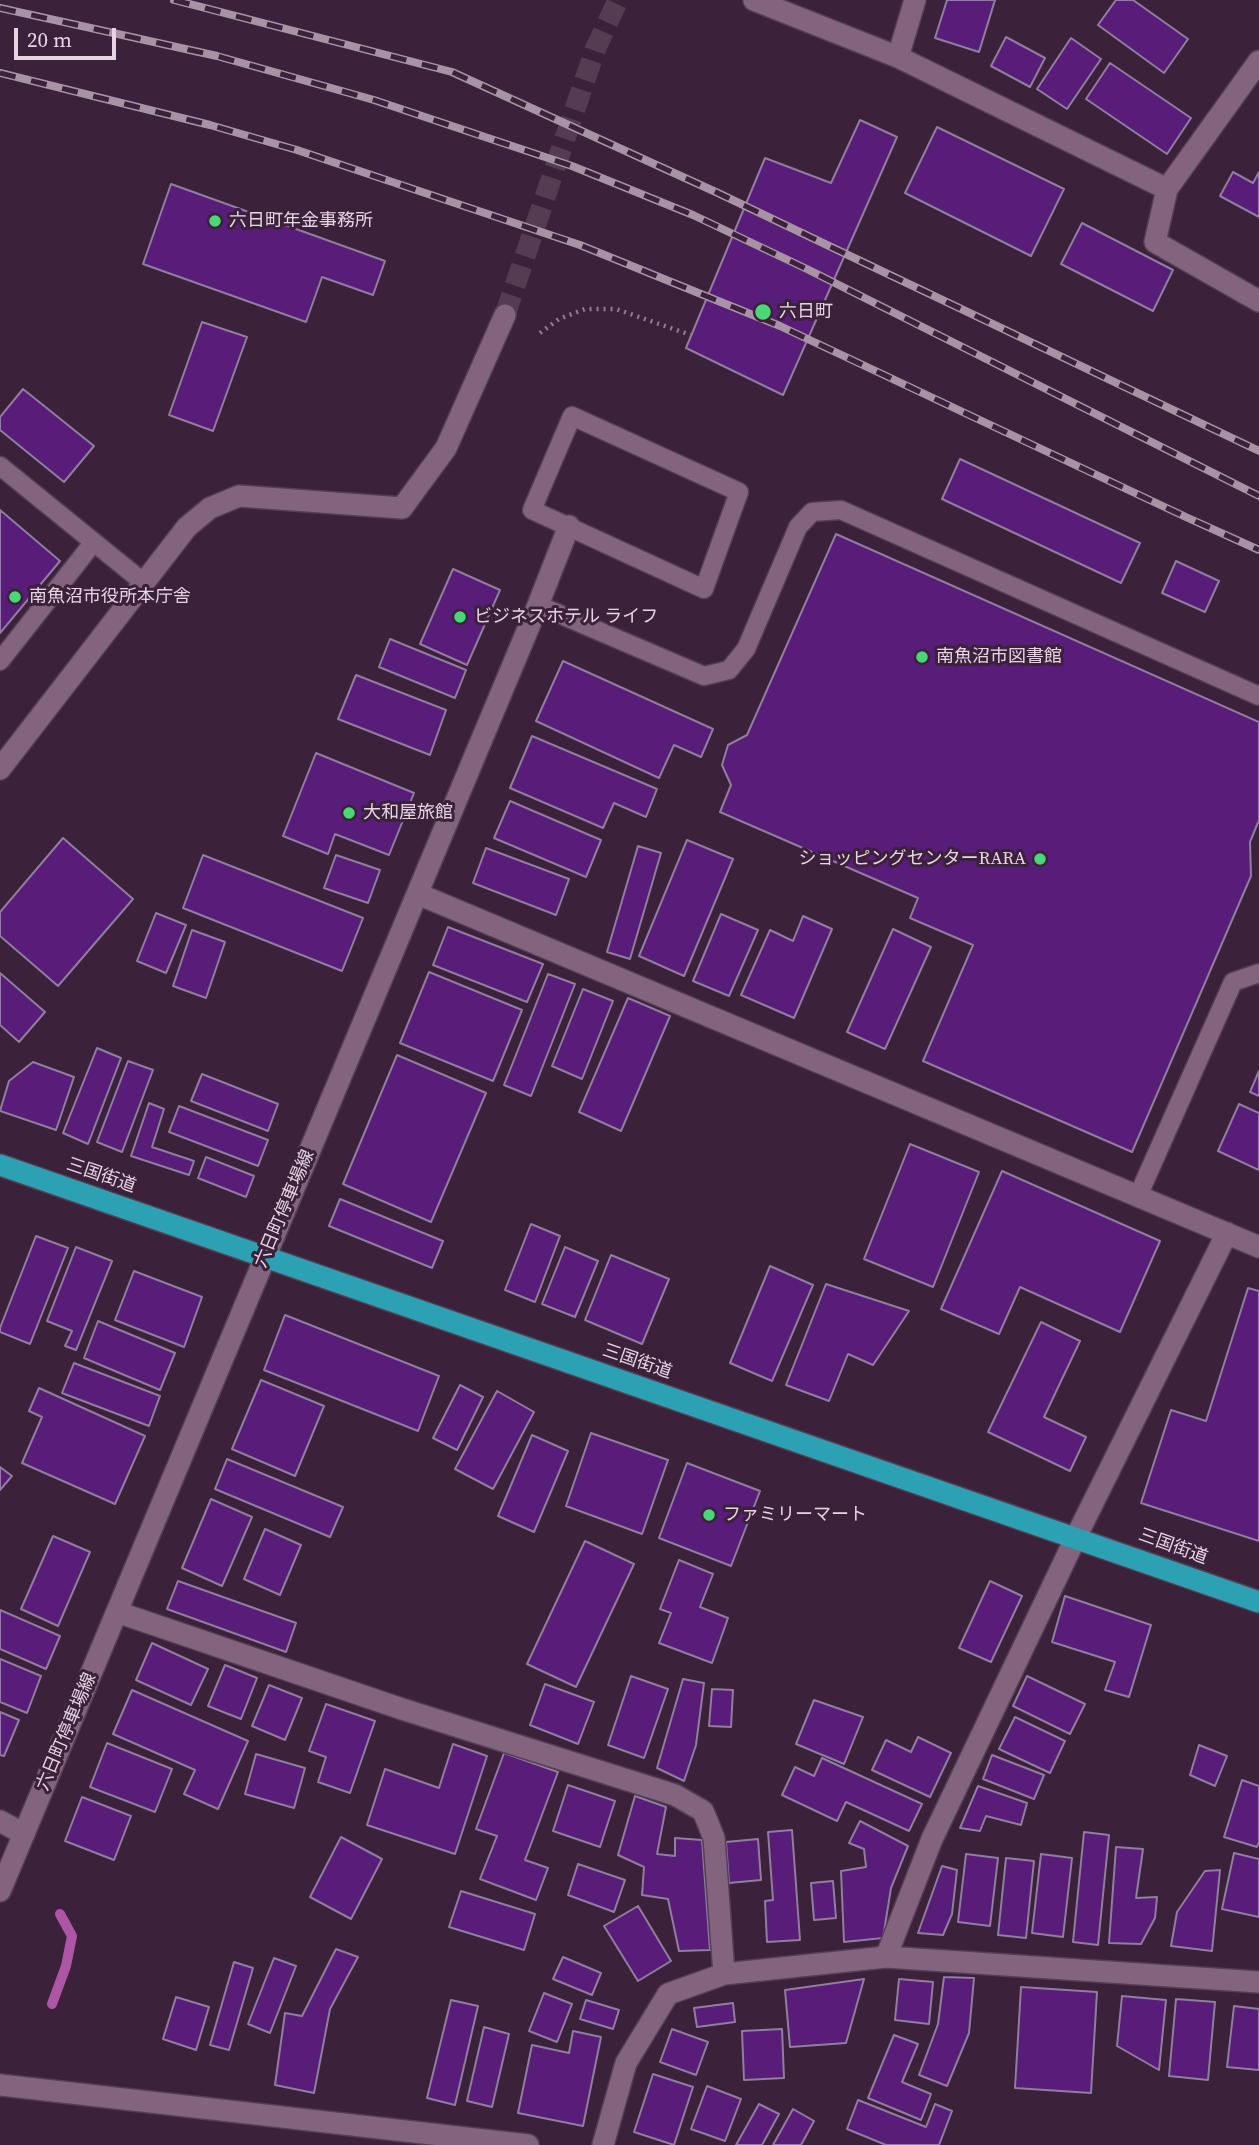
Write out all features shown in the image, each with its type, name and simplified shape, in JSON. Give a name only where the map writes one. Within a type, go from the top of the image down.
[{"type":"highway","name":"三国街道","points":[[0,1165],[1259,1602]]},
{"type":"street","points":[[754,0],[898,57],[1167,189]]},
{"type":"street","points":[[898,57],[915,0]]},
{"type":"street","points":[[1259,61],[1167,189],[1155,243],[1259,301]]},
{"type":"street","points":[[0,769],[187,527],[209,508],[239,496],[402,508],[446,448],[505,315]]},
{"type":"street","name":"六日町停車場線","points":[[0,1891],[418,894],[569,526]]},
{"type":"street","points":[[418,894],[1259,1247]]},
{"type":"street","points":[[886,1957],[932,1839],[1076,1537],[1227,1233]]},
{"type":"street","points":[[117,1612],[402,1709],[675,1795],[704,1811],[714,1838],[724,1974]]},
{"type":"street","points":[[0,1821],[24,1834]]},
{"type":"street","points":[[603,2145],[626,2063],[668,1994],[724,1974],[886,1957],[1259,1982]]},
{"type":"street","points":[[0,2085],[528,2145]]},
{"type":"lane","points":[[572,416],[740,492],[704,589],[569,526],[532,510],[572,416]]},
{"type":"lane","points":[[0,466],[143,582]]},
{"type":"lane","points":[[538,605],[704,676],[729,670],[746,649],[798,527],[812,512],[841,510],[1259,696]]},
{"type":"lane","points":[[0,661],[93,543]]},
{"type":"lane","points":[[1138,1196],[1233,982],[1259,973]]},
{"type":"path","points":[[540,333],[559,318],[585,309],[616,309],[691,335]]},
{"type":"building","points":[[947,0],[995,0],[979,52],[935,38]]},
{"type":"building","points":[[1116,0],[1133,0],[1188,39],[1164,73],[1098,25]]},
{"type":"building","points":[[1006,37],[1045,58],[1030,87],[991,66]]},
{"type":"building","points":[[1071,38],[1101,59],[1067,109],[1037,89]]},
{"type":"building","points":[[1110,63],[1191,118],[1167,154],[1086,99]]},
{"type":"building","name":"六日町","points":[[860,120],[897,137],[783,395],[686,348],[765,158],[831,183]]},
{"type":"building","points":[[937,127],[1064,189],[1031,256],[905,193]]},
{"type":"building","points":[[1233,172],[1253,183],[1259,172],[1259,217],[1220,196]]},
{"type":"building","name":"六日町年金事務所","points":[[171,184],[385,261],[373,295],[322,277],[306,322],[143,264]]},
{"type":"building","points":[[1082,223],[1173,270],[1153,311],[1061,264]]},
{"type":"building","points":[[202,322],[247,337],[213,431],[169,415]]},
{"type":"building","points":[[23,389],[94,446],[64,482],[0,430],[0,417]]},
{"type":"building","points":[[960,459],[1140,543],[1121,583],[942,499]]},
{"type":"building","name":"南魚沼市役所本庁舎","points":[[0,510],[60,561],[0,633]]},
{"type":"building","name":"ショッピングセンターRARA","points":[[836,534],[1259,722],[1259,820],[1250,842],[1251,876],[1132,1152],[923,1061],[973,945],[910,918],[918,898],[720,812],[731,785],[722,765],[728,745],[747,735]]},
{"type":"building","points":[[1176,561],[1219,581],[1205,612],[1162,593]]},
{"type":"building","name":"ビジネスホテル ライフ","points":[[453,569],[500,590],[467,665],[420,644]]},
{"type":"building","points":[[390,639],[466,670],[455,698],[379,667]]},
{"type":"building","points":[[563,661],[713,729],[701,757],[674,745],[659,778],[536,721]]},
{"type":"building","points":[[356,675],[446,710],[430,755],[338,719]]},
{"type":"building","points":[[532,736],[657,789],[646,817],[614,803],[603,828],[510,788]]},
{"type":"building","name":"大和屋旅館","points":[[316,753],[414,793],[389,855],[335,834],[328,854],[283,836]]},
{"type":"building","points":[[510,801],[601,840],[586,877],[494,838]]},
{"type":"building","points":[[63,838],[133,899],[58,986],[0,936],[0,912]]},
{"type":"building","points":[[687,840],[733,859],[684,976],[639,956]]},
{"type":"building","points":[[638,846],[661,853],[630,959],[607,952]]},
{"type":"building","points":[[486,848],[569,879],[556,915],[473,883]]},
{"type":"building","points":[[203,855],[363,918],[342,971],[183,908]]},
{"type":"building","points":[[336,855],[380,870],[368,903],[324,888]]},
{"type":"building","points":[[156,913],[186,925],[166,973],[137,961]]},
{"type":"building","points":[[721,914],[758,930],[729,996],[693,981]]},
{"type":"building","points":[[803,916],[832,929],[794,1018],[741,995],[770,930],[793,941]]},
{"type":"building","points":[[448,927],[543,964],[527,1002],[433,965]]},
{"type":"building","points":[[893,929],[931,947],[885,1049],[847,1032]]},
{"type":"building","points":[[192,930],[225,942],[206,998],[173,986]]},
{"type":"building","points":[[429,972],[522,1010],[493,1081],[400,1043]]},
{"type":"building","points":[[0,973],[45,1012],[19,1042],[0,1025]]},
{"type":"building","points":[[548,974],[575,984],[531,1096],[504,1085]]},
{"type":"building","points":[[583,989],[613,1001],[582,1079],[552,1066]]},
{"type":"building","points":[[628,998],[670,1016],[621,1131],[579,1112]]},
{"type":"building","points":[[97,1048],[121,1058],[88,1144],[63,1133]]},
{"type":"building","points":[[397,1055],[486,1093],[431,1222],[343,1184]]},
{"type":"building","points":[[128,1061],[153,1070],[122,1152],[97,1142]]},
{"type":"building","points":[[33,1062],[74,1077],[56,1130],[0,1111],[9,1081]]},
{"type":"building","points":[[1259,1071],[1259,1096],[1250,1092]]},
{"type":"building","points":[[202,1074],[278,1104],[268,1131],[191,1101]]},
{"type":"building","points":[[149,1103],[164,1109],[152,1147],[194,1161],[189,1175],[131,1156]]},
{"type":"building","points":[[1239,1104],[1259,1113],[1259,1170],[1218,1151]]},
{"type":"building","points":[[179,1106],[268,1140],[258,1166],[169,1132]]},
{"type":"building","points":[[910,1144],[979,1172],[933,1287],[864,1259]]},
{"type":"building","points":[[206,1157],[254,1176],[246,1197],[198,1178]]},
{"type":"building","points":[[1002,1171],[1160,1241],[1120,1332],[1020,1287],[999,1334],[941,1309]]},
{"type":"building","points":[[340,1199],[443,1241],[432,1268],[329,1226]]},
{"type":"building","points":[[531,1224],[560,1236],[535,1302],[505,1290]]},
{"type":"building","points":[[36,1236],[68,1248],[30,1344],[0,1332],[0,1328]]},
{"type":"building","points":[[76,1247],[112,1261],[76,1350],[65,1346],[72,1331],[47,1321]]},
{"type":"building","points":[[565,1247],[598,1261],[575,1317],[542,1304]]},
{"type":"building","points":[[611,1255],[669,1279],[642,1344],[585,1320]]},
{"type":"building","points":[[770,1266],[813,1285],[772,1381],[730,1363]]},
{"type":"building","points":[[134,1271],[202,1297],[184,1347],[115,1320]]},
{"type":"building","points":[[826,1284],[909,1311],[873,1365],[848,1354],[829,1401],[786,1385]]},
{"type":"building","points":[[1248,1288],[1259,1291],[1259,1541],[1141,1503],[1171,1410],[1206,1421]]},
{"type":"building","points":[[285,1315],[439,1376],[418,1431],[264,1370]]},
{"type":"building","points":[[98,1321],[175,1353],[160,1390],[84,1358]]},
{"type":"building","points":[[1041,1322],[1080,1341],[1044,1417],[1086,1437],[1070,1471],[988,1432]]},
{"type":"building","points":[[74,1363],[160,1396],[149,1426],[62,1393]]},
{"type":"building","points":[[261,1380],[324,1406],[295,1476],[232,1449]]},
{"type":"building","points":[[460,1385],[483,1397],[457,1450],[433,1438]]},
{"type":"building","points":[[39,1388],[145,1436],[115,1504],[22,1463],[42,1417],[29,1411]]},
{"type":"building","points":[[497,1391],[534,1412],[493,1489],[455,1469]]},
{"type":"building","points":[[591,1433],[668,1460],[642,1534],[566,1506]]},
{"type":"building","points":[[532,1435],[568,1451],[534,1532],[498,1516]]},
{"type":"building","points":[[227,1459],[343,1507],[330,1537],[215,1489]]},
{"type":"building","name":"ファミリーマート","points":[[687,1463],[760,1491],[731,1566],[659,1538]]},
{"type":"building","points":[[0,1467],[12,1476],[0,1490]]},
{"type":"building","points":[[211,1499],[252,1517],[222,1586],[182,1568]]},
{"type":"building","points":[[265,1529],[301,1545],[280,1595],[244,1579]]},
{"type":"building","points":[[53,1536],[90,1552],[58,1626],[21,1609]]},
{"type":"building","points":[[585,1541],[634,1564],[576,1687],[527,1664]]},
{"type":"building","points":[[679,1560],[713,1574],[700,1607],[728,1618],[712,1663],[659,1643],[671,1613],[660,1609]]},
{"type":"building","points":[[178,1581],[296,1623],[286,1652],[167,1609]]},
{"type":"building","points":[[990,1581],[1022,1596],[991,1662],[959,1648]]},
{"type":"building","points":[[1065,1596],[1151,1625],[1129,1697],[1105,1690],[1115,1662],[1052,1642]]},
{"type":"building","points":[[0,1610],[60,1636],[46,1669],[0,1649]]},
{"type":"building","points":[[152,1643],[208,1669],[191,1705],[136,1680]]},
{"type":"building","points":[[0,1659],[41,1676],[27,1713],[0,1702]]},
{"type":"building","points":[[225,1665],[257,1678],[241,1719],[208,1706]]},
{"type":"building","points":[[631,1676],[668,1689],[644,1758],[608,1745]]},
{"type":"building","points":[[1027,1676],[1085,1704],[1070,1734],[1013,1706]]},
{"type":"building","points":[[683,1679],[704,1683],[696,1745],[684,1781],[657,1768]]},
{"type":"building","points":[[545,1684],[594,1702],[578,1744],[530,1725]]},
{"type":"building","points":[[269,1685],[302,1698],[285,1740],[252,1726]]},
{"type":"building","points":[[712,1689],[733,1690],[731,1727],[709,1726]]},
{"type":"building","points":[[132,1690],[248,1741],[218,1809],[184,1794],[195,1770],[113,1734]]},
{"type":"building","points":[[814,1700],[863,1717],[844,1764],[796,1744]]},
{"type":"building","points":[[326,1704],[375,1721],[350,1793],[318,1782],[326,1757],[309,1751]]},
{"type":"building","points":[[0,1712],[19,1720],[4,1756],[0,1755]]},
{"type":"building","points":[[1015,1717],[1065,1741],[1050,1773],[999,1749]]},
{"type":"building","points":[[918,1737],[951,1753],[930,1797],[872,1770],[886,1740],[911,1752]]},
{"type":"building","points":[[107,1743],[172,1769],[155,1812],[90,1787]]},
{"type":"building","points":[[453,1744],[487,1756],[455,1854],[367,1825],[385,1769],[439,1788]]},
{"type":"building","points":[[1199,1745],[1227,1756],[1215,1786],[1190,1775]]},
{"type":"building","points":[[504,1753],[558,1772],[525,1860],[548,1868],[536,1900],[480,1879],[497,1836],[476,1829]]},
{"type":"building","points":[[256,1754],[305,1768],[294,1808],[245,1794]]},
{"type":"building","points":[[992,1755],[1044,1775],[1034,1799],[983,1779]]},
{"type":"building","points":[[822,1758],[922,1804],[909,1831],[846,1802],[837,1821],[782,1795],[795,1767],[814,1776]]},
{"type":"building","points":[[1242,1780],[1259,1786],[1257,1847],[1224,1837]]},
{"type":"building","points":[[568,1785],[615,1801],[600,1847],[553,1831]]},
{"type":"building","points":[[978,1786],[1027,1803],[1021,1825],[986,1816],[980,1831],[960,1828]]},
{"type":"building","points":[[635,1796],[666,1807],[657,1854],[675,1856],[675,1838],[702,1840],[710,1950],[679,1951],[668,1899],[642,1895],[644,1867],[618,1855]]},
{"type":"building","points":[[82,1797],[131,1816],[114,1860],[65,1841]]},
{"type":"building","points":[[860,1821],[908,1846],[891,1888],[883,1938],[844,1942],[841,1871],[866,1867],[864,1849],[849,1843]]},
{"type":"building","points":[[792,1830],[800,1940],[767,1942],[765,1901],[773,1900],[768,1832]]},
{"type":"building","points":[[1084,1832],[1109,1835],[1098,1945],[1073,1942]]},
{"type":"building","points":[[341,1837],[382,1859],[351,1919],[310,1897]]},
{"type":"building","points":[[758,1839],[761,1880],[729,1883],[726,1842]]},
{"type":"building","points":[[1116,1847],[1143,1849],[1136,1898],[1157,1897],[1155,1918],[1141,1944],[1109,1943]]},
{"type":"building","points":[[1234,1853],[1259,1859],[1259,1917],[1222,1909]]},
{"type":"building","points":[[966,1854],[998,1858],[990,1926],[958,1922]]},
{"type":"building","points":[[1041,1854],[1072,1858],[1063,1937],[1032,1933]]},
{"type":"building","points":[[1006,1858],[1034,1861],[1026,1938],[998,1935]]},
{"type":"building","points":[[578,1864],[625,1880],[614,1912],[568,1895]]},
{"type":"building","points":[[942,1866],[957,1870],[952,1914],[943,1935],[918,1933]]},
{"type":"building","points":[[1220,1870],[1212,1951],[1171,1946],[1177,1912],[1205,1871]]},
{"type":"building","points":[[833,1881],[836,1918],[814,1920],[811,1883]]},
{"type":"building","points":[[461,1891],[535,1914],[524,1950],[449,1927]]},
{"type":"building","points":[[638,1906],[671,1961],[638,1981],[604,1926]]},
{"type":"building","points":[[336,1949],[358,1957],[330,2009],[314,2093],[275,2085],[285,2013],[302,2016]]},
{"type":"building","points":[[563,1957],[601,1973],[592,1995],[553,1979]]},
{"type":"building","points":[[274,1958],[296,1966],[270,2033],[248,2024]]},
{"type":"building","points":[[234,1962],[253,1968],[229,2050],[210,2045]]},
{"type":"building","points":[[944,1977],[974,1978],[969,2033],[947,2086],[919,2075],[938,2024]]},
{"type":"building","points":[[864,1979],[846,2043],[790,2047],[785,1990]]},
{"type":"building","points":[[899,1979],[933,1982],[929,2024],[895,2020]]},
{"type":"building","points":[[1021,1987],[1097,1992],[1091,2093],[1015,2088]]},
{"type":"building","points":[[544,1993],[572,2004],[557,2042],[529,2031]]},
{"type":"building","points":[[1122,1996],[1166,2000],[1159,2070],[1117,2046]]},
{"type":"building","points":[[176,1997],[209,2007],[196,2050],[163,2039]]},
{"type":"building","points":[[1176,1999],[1215,2002],[1208,2080],[1169,2076]]},
{"type":"building","points":[[451,2000],[478,2006],[455,2105],[427,2098]]},
{"type":"building","points":[[586,2000],[619,2010],[613,2029],[580,2019]]},
{"type":"building","points":[[733,2003],[735,2022],[697,2027],[694,2008]]},
{"type":"building","points":[[1234,2006],[1259,2009],[1259,2070],[1227,2067]]},
{"type":"building","points":[[484,2027],[509,2034],[492,2107],[467,2101]]},
{"type":"building","points":[[672,2029],[708,2042],[696,2075],[660,2062]]},
{"type":"building","points":[[782,2029],[784,2078],[744,2080],[742,2031]]},
{"type":"building","points":[[573,2031],[601,2037],[583,2126],[518,2113],[532,2045],[569,2053]]},
{"type":"building","points":[[894,2035],[918,2044],[902,2082],[931,2094],[921,2120],[868,2098]]},
{"type":"building","points":[[653,2074],[693,2087],[674,2145],[634,2132]]},
{"type":"building","points":[[707,2086],[741,2099],[725,2141],[691,2129]]},
{"type":"building","points":[[858,2100],[926,2127],[935,2104],[952,2111],[939,2145],[886,2145],[847,2129]]},
{"type":"building","points":[[759,2104],[779,2114],[762,2145],[736,2145]]},
{"type":"building","points":[[793,2109],[814,2121],[801,2145],[773,2145]]},
{"type":"waterway","points":[[52,2004],[66,1966],[72,1936],[60,1914]]},
{"type":"tunnel","points":[[505,315],[595,50],[618,0]]},
{"type":"railway","points":[[174,0],[452,72],[718,193],[1259,451]]},
{"type":"railway","points":[[0,8],[217,56],[374,100],[572,166],[693,215],[809,270],[1259,496]]},
{"type":"railway","points":[[0,73],[210,125],[297,150],[580,245],[780,326],[1259,550]]},
{"type":"place","name":"六日町年金事務所","points":[[215,221]]},
{"type":"place","name":"六日町","points":[[763,312]]},
{"type":"place","name":"南魚沼市役所本庁舎","points":[[15,597]]},
{"type":"place","name":"ビジネスホテル ライフ","points":[[460,617]]},
{"type":"place","name":"南魚沼市図書館","points":[[922,657]]},
{"type":"place","name":"大和屋旅館","points":[[349,813]]},
{"type":"place","name":"ショッピングセンターRARA","points":[[1040,859]]},
{"type":"place","name":"ファミリーマート","points":[[709,1515]]}]
